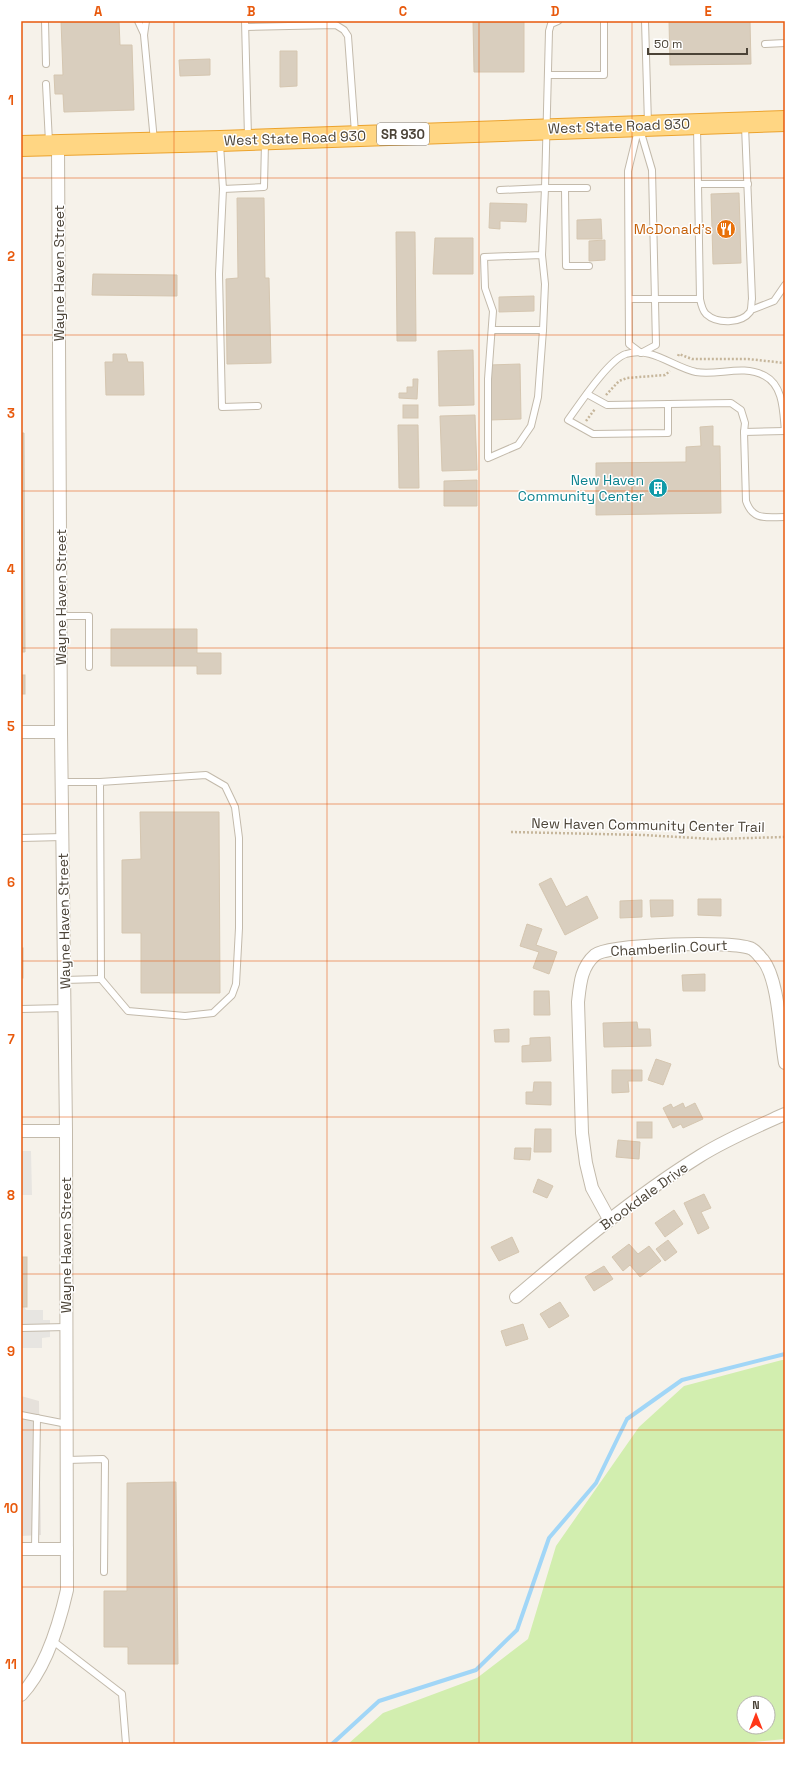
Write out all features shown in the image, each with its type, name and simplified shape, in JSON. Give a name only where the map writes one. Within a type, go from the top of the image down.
[{"type":"highway","name":"West State Road 930","points":[[21,146],[220,141],[355,135],[785,121]]},
{"type":"street","name":"Wayne Haven Street","points":[[24,1692],[53,1641],[62,1613],[67,1590],[65,1008],[54,145]]},
{"type":"street","points":[[21,732],[61,732]]},
{"type":"street","name":"Chamberlin Court","points":[[609,1219],[592,1188],[586,1163],[582,1133],[580,983],[584,967],[596,954],[614,948],[716,943],[736,945],[752,949],[763,960],[770,973],[785,1063]]},
{"type":"street","name":"Brookdale Drive","points":[[516,1297],[609,1219],[700,1156],[742,1133],[785,1114]]},
{"type":"street","points":[[21,1131],[66,1131]]},
{"type":"street","points":[[21,1549],[67,1549]]},
{"type":"lane","points":[[45,21],[46,64]]},
{"type":"lane","points":[[138,21],[144,35]]},
{"type":"lane","points":[[146,21],[144,35],[154,142]]},
{"type":"lane","points":[[542,256],[484,258],[486,288],[494,311],[488,379],[488,458],[518,445],[531,426],[538,397],[543,330],[544,284],[542,256],[549,31],[551,24],[558,21]]},
{"type":"lane","points":[[548,74],[604,75],[604,21]]},
{"type":"lane","points":[[641,353],[656,345],[652,170],[643,126],[645,21]]},
{"type":"lane","points":[[223,189],[264,187],[257,139],[246,24],[336,26],[344,30],[348,36],[355,135]]},
{"type":"lane","points":[[765,44],[785,43]]},
{"type":"lane","points":[[46,84],[54,145]]},
{"type":"lane","points":[[785,121],[785,130]]},
{"type":"lane","points":[[744,122],[752,284],[751,310]]},
{"type":"lane","points":[[697,124],[700,300],[706,313],[717,321],[730,321],[745,317],[751,310],[774,301],[785,285]]},
{"type":"lane","points":[[641,353],[629,344],[628,171],[643,126]]},
{"type":"lane","points":[[220,141],[223,189],[218,274],[222,407],[258,406]]},
{"type":"lane","points":[[698,184],[748,184]]},
{"type":"lane","points":[[500,190],[587,188]]},
{"type":"lane","points":[[565,189],[566,266],[589,266]]},
{"type":"lane","points":[[629,300],[700,300]]},
{"type":"lane","points":[[492,330],[543,330]]},
{"type":"lane","points":[[668,404],[668,433],[593,434],[568,420],[587,394],[615,361],[626,354],[641,353],[667,359],[697,372],[748,370],[766,376],[776,386],[781,398],[785,431],[744,432]]},
{"type":"lane","points":[[587,394],[607,405],[731,404],[741,410],[745,424],[746,501],[749,510],[758,516],[785,517]]},
{"type":"lane","points":[[61,616],[89,616],[89,667]]},
{"type":"lane","points":[[62,782],[100,782],[206,775],[225,786],[235,807],[239,838],[239,928],[236,984],[232,995],[212,1012],[185,1016],[128,1011],[101,979],[100,782]]},
{"type":"lane","points":[[21,838],[63,837]]},
{"type":"lane","points":[[64,980],[101,979]]},
{"type":"lane","points":[[21,1009],[65,1008]]},
{"type":"lane","points":[[21,1328],[66,1327]]},
{"type":"lane","points":[[21,1415],[67,1424]]},
{"type":"lane","points":[[35,1549],[38,1418]]},
{"type":"lane","points":[[67,1460],[103,1459],[105,1461],[104,1572]]},
{"type":"lane","points":[[53,1641],[122,1694],[126,1744]]},
{"type":"path","points":[[678,356],[679,354],[692,359],[748,359],[785,363]]},
{"type":"path","points":[[606,395],[619,381],[627,378],[665,375],[670,370]]},
{"type":"path","points":[[585,424],[596,409]]},
{"type":"path","name":"New Haven Community Center Trail","points":[[511,832],[636,835],[713,839],[785,837]]},
{"type":"shaded area","points":[[21,1151],[31,1151],[32,1195],[21,1195]]},
{"type":"shaded area","points":[[21,1307],[24,1307],[26,1310],[43,1310],[43,1320],[50,1320],[50,1337],[42,1338],[42,1348],[21,1348]]},
{"type":"shaded area","points":[[21,1396],[39,1401],[41,1535],[21,1536]]},
{"type":"green space","points":[[785,1360],[785,1739],[734,1744],[348,1744],[383,1713],[477,1678],[528,1639],[556,1546],[639,1427],[684,1386]]},
{"type":"building","points":[[61,21],[119,21],[120,45],[132,45],[134,110],[64,112],[63,94],[55,94],[54,75],[63,75]]},
{"type":"building","points":[[473,21],[524,21],[524,72],[474,72]]},
{"type":"building","points":[[669,21],[750,21],[751,64],[670,65]]},
{"type":"building","points":[[280,51],[297,51],[297,86],[280,87]]},
{"type":"building","points":[[210,59],[210,75],[180,76],[179,60]]},
{"type":"building","name":"McDonald's","points":[[739,193],[741,263],[713,264],[711,194]]},
{"type":"building","points":[[237,198],[264,198],[265,278],[269,278],[271,363],[227,364],[226,279],[238,278]]},
{"type":"building","points":[[490,203],[527,204],[526,222],[500,221],[500,229],[489,228]]},
{"type":"building","points":[[601,219],[602,239],[577,239],[577,220]]},
{"type":"building","points":[[396,232],[415,232],[416,341],[397,341]]},
{"type":"building","points":[[435,238],[473,238],[473,274],[433,274]]},
{"type":"building","points":[[605,240],[605,260],[589,261],[589,241]]},
{"type":"building","points":[[93,274],[177,275],[177,296],[92,295]]},
{"type":"building","points":[[534,296],[534,311],[499,312],[499,297]]},
{"type":"building","points":[[473,350],[474,405],[439,406],[438,351]]},
{"type":"building","points":[[113,354],[126,354],[128,362],[143,362],[144,395],[106,395],[105,362],[113,362]]},
{"type":"building","points":[[520,364],[521,419],[490,420],[489,365]]},
{"type":"building","points":[[413,379],[418,379],[417,399],[399,398],[399,393],[407,393],[407,387],[413,387]]},
{"type":"building","points":[[403,405],[418,405],[418,418],[403,418]]},
{"type":"building","points":[[475,415],[477,470],[442,471],[440,416]]},
{"type":"building","points":[[398,425],[418,425],[419,488],[399,488]]},
{"type":"building","name":"New Haven Community Center","points":[[713,426],[713,446],[720,446],[721,513],[596,515],[596,463],[686,462],[686,447],[701,446],[700,427]]},
{"type":"building","points":[[21,433],[24,433],[25,652],[21,652]]},
{"type":"building","points":[[477,480],[477,506],[444,506],[444,481]]},
{"type":"building","points":[[111,629],[197,629],[197,653],[221,653],[221,674],[197,674],[197,666],[111,666]]},
{"type":"building","points":[[21,675],[25,675],[25,694],[21,694]]},
{"type":"building","points":[[140,812],[219,812],[220,993],[141,993],[141,933],[122,933],[122,860],[141,859]]},
{"type":"building","points":[[551,878],[566,907],[587,896],[598,918],[565,935],[539,884]]},
{"type":"building","points":[[698,899],[721,899],[721,916],[698,915]]},
{"type":"building","points":[[642,900],[642,917],[620,918],[620,901]]},
{"type":"building","points":[[650,900],[673,900],[673,916],[651,917]]},
{"type":"building","points":[[527,924],[542,929],[536,945],[557,952],[549,974],[533,968],[539,952],[520,946]]},
{"type":"building","points":[[21,948],[23,948],[23,978],[21,978]]},
{"type":"building","points":[[705,974],[705,991],[683,991],[682,975]]},
{"type":"building","points":[[534,991],[549,991],[550,1015],[534,1015]]},
{"type":"building","points":[[637,1022],[638,1029],[650,1029],[651,1046],[604,1047],[603,1023]]},
{"type":"building","points":[[509,1029],[509,1042],[495,1042],[494,1030]]},
{"type":"building","points":[[550,1037],[551,1061],[522,1062],[522,1046],[530,1045],[530,1038]]},
{"type":"building","points":[[656,1059],[671,1064],[663,1085],[648,1080]]},
{"type":"building","points":[[612,1070],[642,1070],[642,1081],[628,1081],[629,1092],[612,1093]]},
{"type":"building","points":[[534,1082],[551,1082],[551,1105],[526,1104],[526,1092],[533,1092]]},
{"type":"building","points":[[683,1103],[685,1108],[695,1103],[703,1119],[683,1128],[681,1124],[673,1128],[663,1108],[671,1104],[673,1108]]},
{"type":"building","points":[[637,1122],[652,1122],[652,1138],[637,1138]]},
{"type":"building","points":[[535,1129],[551,1129],[551,1152],[534,1152]]},
{"type":"building","points":[[618,1140],[640,1142],[639,1159],[616,1157]]},
{"type":"building","points":[[515,1148],[531,1148],[530,1160],[514,1159]]},
{"type":"building","points":[[538,1179],[553,1186],[547,1198],[533,1192]]},
{"type":"building","points":[[704,1194],[711,1208],[701,1212],[709,1228],[698,1234],[684,1203]]},
{"type":"building","points":[[674,1210],[683,1224],[665,1237],[655,1223]]},
{"type":"building","points":[[512,1237],[519,1252],[499,1261],[491,1247]]},
{"type":"building","points":[[668,1240],[677,1252],[665,1261],[656,1249]]},
{"type":"building","points":[[629,1244],[638,1254],[649,1246],[661,1261],[640,1277],[630,1265],[623,1271],[612,1257]]},
{"type":"building","points":[[21,1257],[27,1257],[27,1307],[21,1307]]},
{"type":"building","points":[[604,1266],[613,1279],[594,1291],[585,1277]]},
{"type":"building","points":[[560,1302],[569,1316],[549,1328],[540,1314]]},
{"type":"building","points":[[523,1324],[528,1339],[506,1346],[501,1331]]},
{"type":"building","points":[[176,1482],[178,1664],[128,1664],[128,1647],[104,1647],[104,1591],[127,1591],[127,1483]]},
{"type":"waterway","points":[[332,1744],[379,1701],[476,1670],[517,1630],[549,1538],[596,1483],[627,1419],[682,1380],[785,1354]]},
{"type":"place","name":"McDonald's","points":[[726,229]]},
{"type":"place","name":"New Haven Community Center","points":[[658,488]]}]
